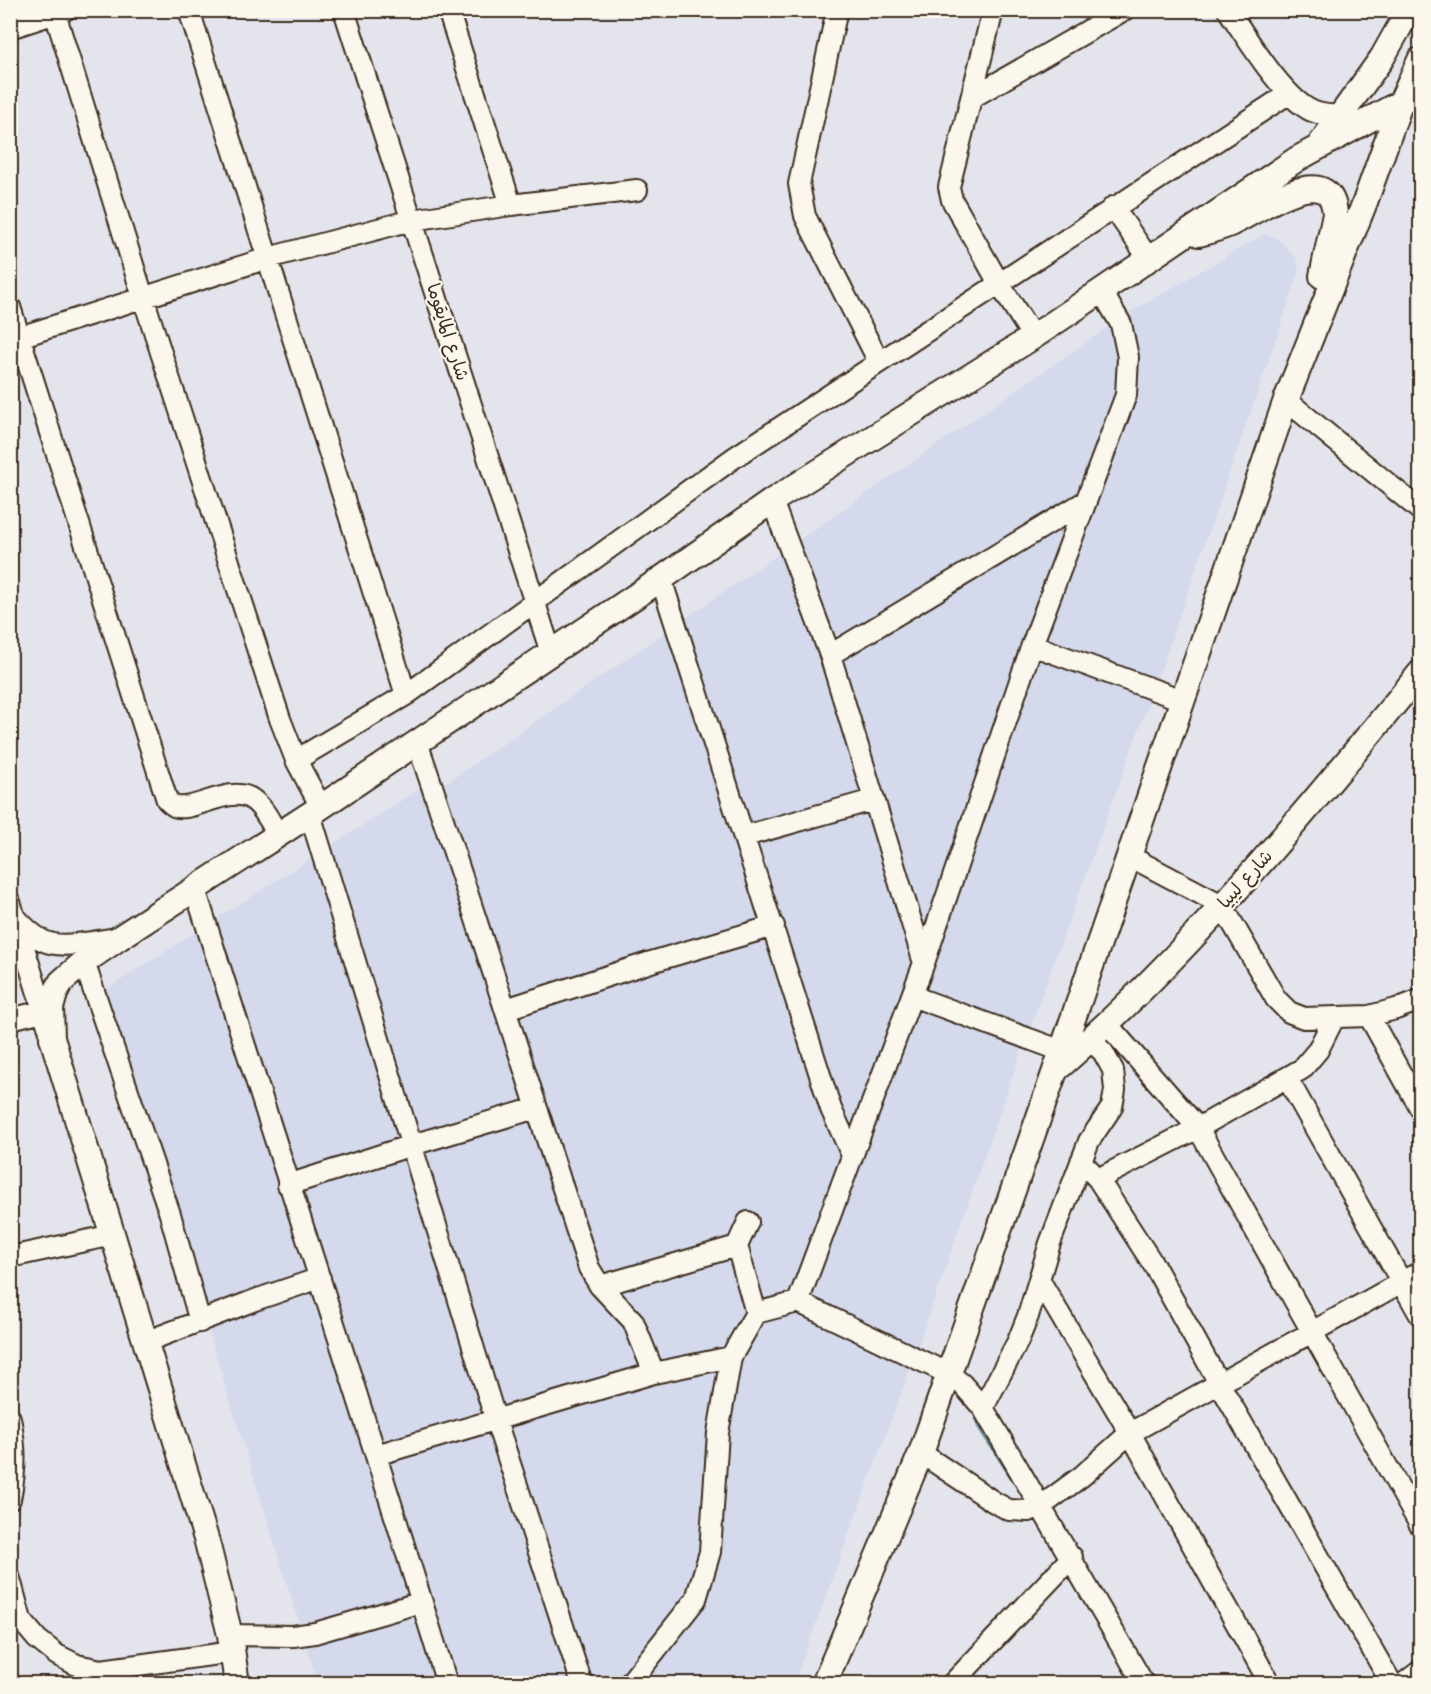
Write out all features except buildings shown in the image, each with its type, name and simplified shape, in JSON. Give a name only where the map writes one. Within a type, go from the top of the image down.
[{"type":"main road","points":[[1318,146],[1382,58],[1409,10]]},
{"type":"main road","points":[[824,1683],[921,1454],[1286,400],[1365,202],[1410,98],[1420,60]]},
{"type":"main road","points":[[237,1683],[232,1643],[207,1542],[52,1038],[51,1008],[54,994],[61,982],[84,962],[119,938],[315,811],[661,579],[772,501],[1033,337],[1318,146],[1410,98]]},
{"type":"main road","points":[[1172,243],[1230,224],[1304,189],[1318,188],[1329,193],[1334,203],[1335,214],[1311,336]]},
{"type":"main road","name":"شارع ليبيا","points":[[1058,1061],[1099,1032],[1222,905],[1340,771],[1420,674]]},
{"type":"street","points":[[189,10],[406,695]]},
{"type":"street","name":"شارع المايقوما","points":[[344,10],[551,653]]},
{"type":"street","points":[[448,10],[512,205]]},
{"type":"street","points":[[837,10],[799,184],[805,216],[879,362]]},
{"type":"street","points":[[993,10],[952,175],[951,194],[952,201],[1000,285],[1033,337]]},
{"type":"street","points":[[970,98],[1124,10]]},
{"type":"street","points":[[1228,10],[1288,94],[1314,113],[1339,116]]},
{"type":"street","points":[[10,28],[58,12],[143,297],[280,719],[315,811],[412,1145],[496,1421],[582,1683]]},
{"type":"street","points":[[296,760],[406,695],[735,457],[1288,94]]},
{"type":"street","points":[[15,338],[268,258],[412,220],[637,190]]},
{"type":"street","points":[[1113,207],[1149,259]]},
{"type":"street","points":[[798,1302],[924,963],[1032,645],[1126,395],[1128,357],[1121,324],[1102,292]]},
{"type":"street","points":[[10,307],[15,338],[167,800],[174,806],[183,807],[215,797],[234,795],[252,798],[278,835]]},
{"type":"street","points":[[1286,400],[1420,510]]},
{"type":"street","points":[[772,501],[830,656],[924,963]]},
{"type":"street","points":[[830,656],[1086,501]]},
{"type":"street","points":[[661,579],[831,1109],[852,1155]]},
{"type":"street","points":[[1032,645],[1182,700]]},
{"type":"street","points":[[417,742],[589,1268],[600,1286],[633,1321],[654,1373]]},
{"type":"street","points":[[745,836],[873,800]]},
{"type":"street","points":[[1129,856],[1222,905],[1276,999],[1288,1012],[1304,1018],[1369,1016],[1420,1000]]},
{"type":"street","points":[[195,889],[447,1683]]},
{"type":"street","points":[[13,910],[31,933],[43,941],[57,945],[119,938]]},
{"type":"street","points":[[13,910],[52,1038]]},
{"type":"street","points":[[506,1009],[651,962],[774,926]]},
{"type":"street","points":[[84,962],[170,1214],[200,1322]]},
{"type":"street","points":[[912,996],[1058,1061]]},
{"type":"street","points":[[10,1019],[43,1011]]},
{"type":"street","points":[[1369,1016],[1420,1108]]},
{"type":"street","points":[[1098,1179],[1197,1128],[1302,1069],[1318,1050],[1334,1018]]},
{"type":"street","points":[[1099,1032],[1197,1128],[1420,1525]]},
{"type":"street","points":[[983,1408],[1018,1341],[1040,1281],[1050,1243],[1089,1141],[1112,1107],[1115,1090],[1113,1070],[1103,1052],[1099,1032]]},
{"type":"street","points":[[1287,1078],[1420,1315]]},
{"type":"street","points":[[288,1185],[536,1108]]},
{"type":"street","points":[[1081,1161],[1098,1179],[1155,1267],[1219,1383],[1392,1683]]},
{"type":"street","points":[[629,1683],[696,1599],[710,1552],[718,1433],[731,1357],[756,1313],[737,1246],[748,1222]]},
{"type":"street","points":[[10,1257],[112,1235]]},
{"type":"street","points":[[600,1286],[737,1246]]},
{"type":"street","points":[[921,1454],[1009,1510],[1028,1511],[1040,1507],[1082,1476],[1130,1433],[1420,1272]]},
{"type":"street","points":[[145,1342],[320,1278]]},
{"type":"street","points":[[1040,1281],[1130,1433],[1270,1683]]},
{"type":"street","points":[[756,1313],[798,1302],[949,1374],[962,1384],[983,1408],[1040,1507],[1072,1557],[1139,1681]]},
{"type":"street","points":[[376,1455],[654,1373],[731,1357]]},
{"type":"street","points":[[10,1418],[16,1448],[15,1473],[10,1499]]},
{"type":"street","points":[[952,1683],[1072,1557]]},
{"type":"street","points":[[10,1579],[21,1620],[37,1639],[57,1655],[77,1665],[101,1670],[232,1643],[315,1633],[422,1602]]},
{"type":"street","points":[[1403,1683],[1420,1671]]},
{"type":"shaded area","points":[[1265,234],[1277,238],[1297,259],[1299,273],[1166,655],[1015,1069],[909,1372],[794,1683],[318,1683],[218,1363],[159,1150],[102,992],[419,789],[449,781],[1130,312]]},
{"type":"waterway","points":[[976,1411],[979,1426],[1019,1488]]}]
